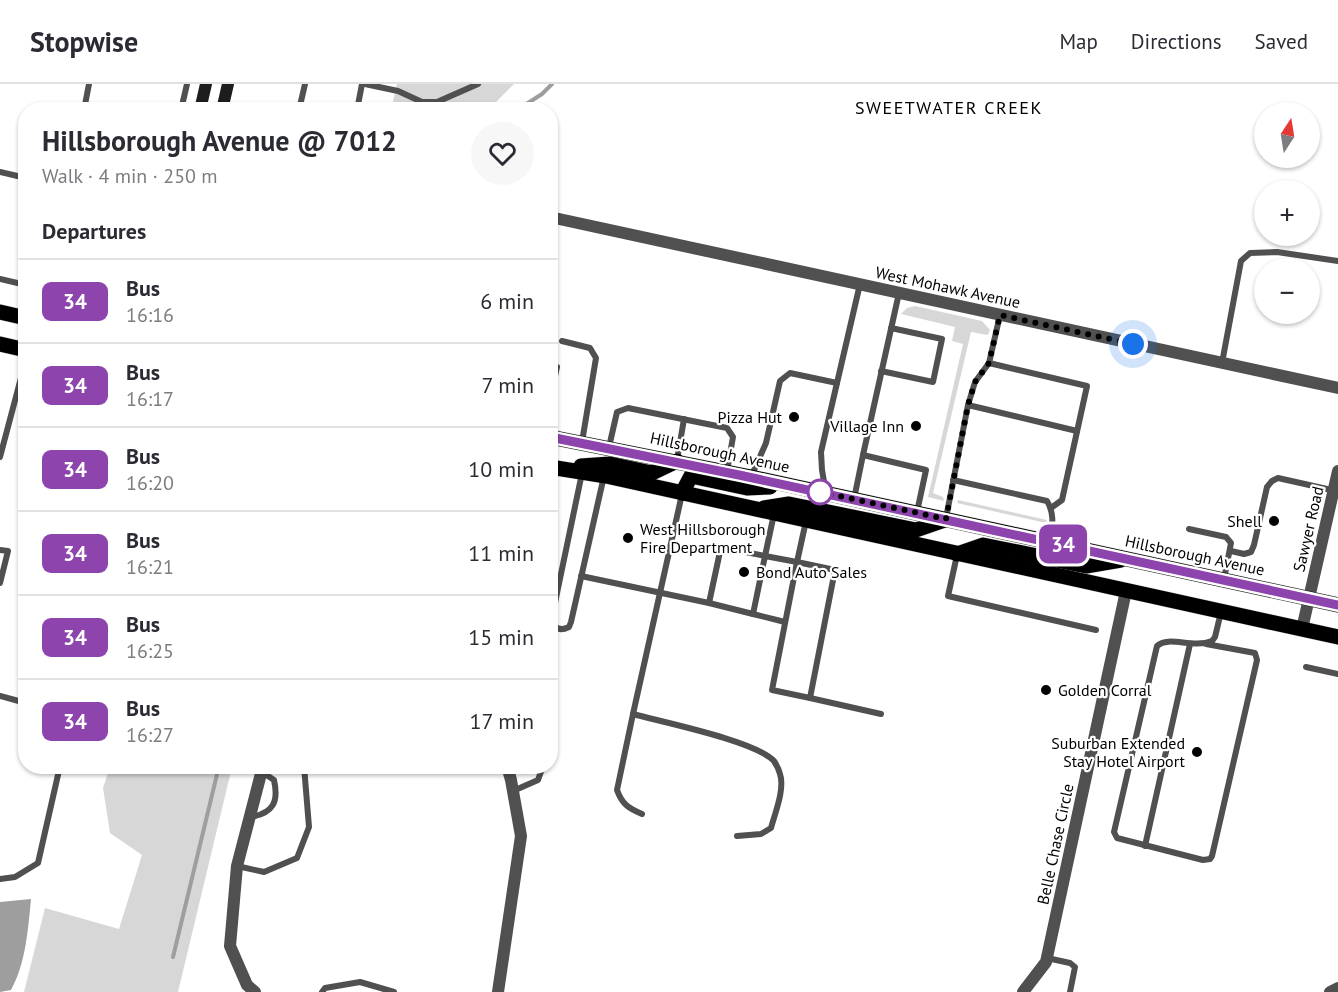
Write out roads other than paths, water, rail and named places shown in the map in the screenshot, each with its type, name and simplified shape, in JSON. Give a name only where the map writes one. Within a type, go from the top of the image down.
[{"type":"main road","points":[[202,102],[206,84]]},
{"type":"main road","points":[[224,102],[228,84]]},
{"type":"main road","points":[[0,312],[18,316]]},
{"type":"main road","points":[[0,344],[18,348]]},
{"type":"main road","name":"Hillsborough Avenue","points":[[558,438],[751,477],[1338,605]]},
{"type":"main road","points":[[558,444],[582,442]]},
{"type":"main road","points":[[558,467],[610,464],[652,473],[677,462]]},
{"type":"main road","points":[[558,468],[604,476],[1338,637]]},
{"type":"main road","points":[[682,493],[691,476],[747,488],[789,486]]},
{"type":"main road","points":[[755,509],[789,504],[916,530],[946,519]]},
{"type":"main road","points":[[957,554],[983,545],[1086,566],[1130,559]]},
{"type":"street","name":"West Mohawk Avenue","points":[[558,219],[1338,388]]},
{"type":"street","name":"Sawyer Road","points":[[1302,629],[1336,491],[1338,471]]},
{"type":"street","name":"Belle Chase Circle","points":[[1023,992],[1046,962],[1126,591]]},
{"type":"street","points":[[255,992],[247,985],[230,946],[237,866],[262,774]]},
{"type":"street","points":[[498,992],[521,836],[509,774]]},
{"type":"street","points":[[1330,992],[1338,988]]},
{"type":"lane","points":[[86,102],[90,84]]},
{"type":"lane","points":[[183,102],[187,84]]},
{"type":"lane","points":[[301,102],[304,84]]},
{"type":"lane","points":[[359,102],[364,84],[398,91],[422,102],[436,102],[478,84]]},
{"type":"lane","points":[[0,172],[18,176]]},
{"type":"lane","points":[[1222,363],[1241,261],[1250,253],[1277,252],[1338,261]]},
{"type":"lane","points":[[0,279],[18,283]]},
{"type":"lane","points":[[826,494],[821,452],[860,284]]},
{"type":"lane","points":[[854,500],[898,293]]},
{"type":"lane","points":[[946,519],[968,405],[975,382],[989,363],[1000,315]]},
{"type":"lane","points":[[881,371],[933,382],[942,339],[891,328]]},
{"type":"lane","points":[[562,341],[590,348],[596,358],[582,442]]},
{"type":"lane","points":[[989,363],[1087,386],[1062,500],[1051,508]]},
{"type":"lane","points":[[751,477],[766,443],[780,381],[790,373],[837,383]]},
{"type":"lane","points":[[0,458],[18,389]]},
{"type":"lane","points":[[968,405],[1077,432]]},
{"type":"lane","points":[[609,448],[617,412],[627,408],[684,419],[727,428],[733,437],[726,472]]},
{"type":"lane","points":[[677,462],[684,419]]},
{"type":"lane","points":[[863,455],[926,470],[917,513]]},
{"type":"lane","points":[[558,584],[582,472]]},
{"type":"lane","points":[[558,628],[569,627],[604,476]]},
{"type":"lane","points":[[1231,551],[1244,554],[1251,552],[1267,487],[1272,481],[1278,478],[1336,491]]},
{"type":"lane","points":[[953,480],[1047,501],[1051,508],[1053,521],[1051,542]]},
{"type":"lane","points":[[642,814],[626,807],[617,790],[682,493]]},
{"type":"lane","points":[[753,614],[774,513]]},
{"type":"lane","points":[[806,520],[772,690],[881,714]]},
{"type":"lane","points":[[1189,529],[1226,537],[1231,543],[1224,579]]},
{"type":"lane","points":[[709,603],[721,547],[835,570],[810,698]]},
{"type":"lane","points":[[0,550],[8,552],[0,583]]},
{"type":"lane","points":[[957,554],[948,596],[1096,630]]},
{"type":"lane","points":[[581,576],[709,603],[785,622]]},
{"type":"lane","points":[[1206,644],[1215,637],[1222,611]]},
{"type":"lane","points":[[1168,640],[1206,644],[1255,653],[1257,660],[1212,856],[1206,860],[1199,860],[1118,838],[1114,830],[1157,646],[1168,640]]},
{"type":"lane","points":[[1145,846],[1190,644]]},
{"type":"lane","points":[[1306,668],[1338,674]]},
{"type":"lane","points":[[0,696],[18,701]]},
{"type":"lane","points":[[633,714],[725,738],[758,750],[774,761],[780,774],[781,785],[771,828],[761,834],[737,836]]},
{"type":"lane","points":[[0,879],[15,877],[38,863],[58,774]]},
{"type":"lane","points":[[251,817],[262,815],[274,806],[277,793],[274,780],[267,774]]},
{"type":"lane","points":[[237,866],[264,872],[297,858],[309,827],[305,774]]},
{"type":"lane","points":[[513,792],[538,780],[540,774]]},
{"type":"lane","points":[[1047,958],[1070,963],[1075,967],[1070,992]]},
{"type":"lane","points":[[322,992],[326,988],[360,982],[394,992]]},
{"type":"waterway","points":[[530,102],[552,84]]},
{"type":"waterway","points":[[173,957],[217,774]]},
{"type":"place","name":"Pizza Hut","points":[[794,417]]},
{"type":"place","name":"Village Inn","points":[[916,426]]},
{"type":"place","name":"Shell","points":[[1274,521]]},
{"type":"place","name":"West Hillsborough Fire Department","points":[[628,538]]},
{"type":"place","name":"Bond Auto Sales","points":[[744,572]]},
{"type":"place","name":"Golden Corral","points":[[1046,690]]},
{"type":"place","name":"Suburban Extended Stay Hotel Airport","points":[[1197,752]]},
{"type":"district","name":"SWEETWATER CREEK","points":[[949,108]]}]
